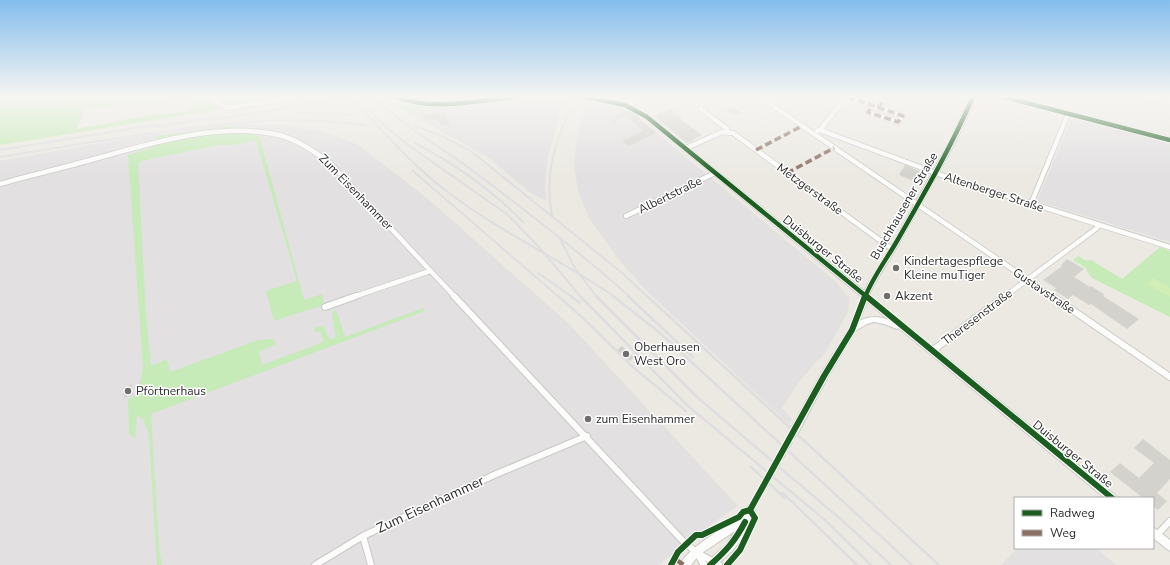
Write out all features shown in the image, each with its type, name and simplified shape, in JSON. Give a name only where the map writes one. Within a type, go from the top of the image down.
[{"type":"main road","name":"Duisburger Straße","points":[[654,123],[1111,497]]},
{"type":"main road","name":"Buschhausener Straße","points":[[795,430],[852,330],[866,298],[869,287],[896,243],[954,139],[961,123]]},
{"type":"main road","points":[[1105,123],[1170,140]]},
{"type":"main road","points":[[852,330],[863,321],[873,319],[886,321],[905,330]]},
{"type":"main road","points":[[685,565],[696,552],[749,514],[737,538],[714,564]]},
{"type":"main road","points":[[1155,534],[1170,546]]},
{"type":"street","name":"Metzgerstraße","points":[[721,123],[727,128],[727,131],[735,134],[892,249]]},
{"type":"street","name":"Gustavstraße","points":[[798,123],[1170,377]]},
{"type":"street","points":[[813,134],[820,130],[825,123]]},
{"type":"street","points":[[1031,204],[1064,123]]},
{"type":"street","name":"Altenberger Straße","points":[[820,130],[934,173],[1170,247]]},
{"type":"street","name":"Zum Eisenhammer","points":[[0,184],[191,135],[233,131],[273,134],[298,141],[320,154],[587,436],[682,540],[696,552]]},
{"type":"street","points":[[684,148],[720,132],[727,131]]},
{"type":"street","name":"Albertstraße","points":[[626,216],[715,173]]},
{"type":"street","name":"Theresenstraße","points":[[932,351],[1097,228],[1098,225]]},
{"type":"street","points":[[325,307],[430,270]]},
{"type":"street","name":"Zum Eisenhammer","points":[[315,565],[363,536],[494,475],[587,436]]},
{"type":"street","points":[[1155,534],[1170,521]]},
{"type":"street","name":"Zum Eisenhammer","points":[[363,536],[371,565]]},
{"type":"street","points":[[696,552],[714,564]]},
{"type":"street","points":[[696,552],[704,565]]},
{"type":"shaded area","points":[[427,123],[557,123],[548,157],[545,184],[546,201],[528,191],[492,160]]},
{"type":"shaded area","points":[[581,123],[645,123],[836,282],[849,298],[848,312],[824,355],[798,383],[782,408],[792,419],[789,424],[649,293],[623,265],[589,218],[578,191],[574,164],[577,136]]},
{"type":"shaded area","points":[[1070,123],[1093,123],[1170,143],[1170,242],[1037,201]]},
{"type":"shaded area","points":[[277,124],[321,131],[357,144],[428,199],[568,323],[738,506],[697,534],[659,565],[0,565],[0,161],[129,138],[229,125]]},
{"type":"shaded area","points":[[1017,549],[1097,549],[1116,565],[1001,565]]},
{"type":"green space","points":[[0,123],[79,123],[77,129],[106,123],[134,123],[0,145]]},
{"type":"green space","points":[[232,126],[236,132],[259,135],[304,300],[322,294],[324,305],[274,321],[266,291],[297,281],[256,140],[233,145],[219,145],[141,161],[138,165],[146,315],[151,366],[167,359],[170,372],[258,340],[273,339],[276,344],[259,352],[262,365],[323,342],[321,332],[315,331],[315,327],[323,326],[330,340],[336,337],[332,312],[336,310],[345,337],[423,308],[425,311],[151,414],[159,548],[162,565],[157,565],[149,435],[143,419],[137,415],[135,439],[129,434],[128,399],[137,395],[143,368],[128,155],[150,148],[157,136]]},
{"type":"green space","points":[[1160,247],[1170,251],[1170,317],[1092,278],[1087,272],[1086,268],[1073,260],[1078,256],[1086,261],[1091,260],[1122,279]]},
{"type":"green space","points":[[1153,278],[1170,288],[1170,297],[1147,284]]},
{"type":"building","points":[[440,123],[450,124],[441,126]]},
{"type":"building","points":[[634,123],[645,123],[656,133],[629,146],[622,141],[643,131]]},
{"type":"building","points":[[663,123],[686,123],[702,135],[687,143]]},
{"type":"building","points":[[905,165],[924,173],[918,183],[899,175]]},
{"type":"building","points":[[1067,259],[1084,269],[1074,277],[1105,295],[1103,296],[1139,319],[1127,329],[1091,304],[1089,305],[1073,295],[1068,299],[1054,290],[1056,288],[1043,280],[1062,266],[1061,265]]},
{"type":"building","name":"Oberhausen West Oro","points":[[622,346],[634,357],[630,361],[617,350]]},
{"type":"building","name":"Pförtnerhaus","points":[[132,384],[133,395],[124,398],[123,388]]},
{"type":"building","points":[[1143,439],[1170,460],[1170,479],[1157,493],[1167,501],[1158,510],[1154,507],[1154,497],[1142,497],[1110,472],[1120,463],[1139,478],[1154,463],[1134,448]]},
{"type":"tunnel","points":[[750,510],[795,430]]},
{"type":"railway","points":[[156,127],[178,123]]},
{"type":"railway","points":[[0,157],[187,128],[232,123]]},
{"type":"railway","points":[[350,123],[364,125]]},
{"type":"railway","points":[[375,123],[420,169],[445,190],[486,219],[544,253]]},
{"type":"railway","points":[[382,123],[411,147],[508,215],[544,253]]},
{"type":"railway","points":[[405,123],[457,159],[510,199],[591,263],[630,297]]},
{"type":"railway","points":[[552,216],[549,183],[554,155],[564,123]]},
{"type":"railway","points":[[0,150],[160,124]]},
{"type":"railway","points":[[415,126],[444,137],[472,152],[621,272],[648,297]]},
{"type":"railway","points":[[415,143],[472,178],[511,210],[523,222]]},
{"type":"railway","points":[[413,171],[559,297]]},
{"type":"railway","points":[[560,239],[579,274]]},
{"type":"railway","points":[[544,253],[579,274]]},
{"type":"railway","points":[[544,253],[581,297]]},
{"type":"railway","points":[[538,273],[572,297]]},
{"type":"railway","points":[[579,274],[615,297]]},
{"type":"railway","points":[[579,274],[597,297]]},
{"type":"railway","points":[[558,296],[634,368],[686,411]]},
{"type":"railway","points":[[571,296],[580,303]]},
{"type":"railway","points":[[580,296],[688,406],[825,520],[871,565]]},
{"type":"railway","points":[[613,296],[660,333],[912,565]]},
{"type":"railway","points":[[628,296],[693,357]]},
{"type":"railway","points":[[647,296],[939,565]]},
{"type":"railway","points":[[597,297],[698,398],[844,522],[891,565]]},
{"type":"railway","points":[[751,467],[785,498]]},
{"type":"railway","points":[[783,493],[857,565]]},
{"type":"marked path","points":[[756,150],[802,126]]},
{"type":"marked path","points":[[787,173],[834,148]]},
{"type":"marked path","points":[[675,559],[684,565]]},
{"type":"cycle path","points":[[655,123],[1111,497]]},
{"type":"cycle path","points":[[750,510],[824,376],[852,330],[869,287],[896,243],[954,139],[961,123]]},
{"type":"cycle path","points":[[1106,123],[1170,140]]},
{"type":"cycle path","points":[[671,565],[678,552],[696,535],[702,535],[739,517],[743,512],[750,510]]},
{"type":"cycle path","points":[[727,565],[740,550],[755,518],[750,510]]},
{"type":"cycle path","points":[[710,565],[729,548],[737,538],[745,522]]},
{"type":"place","name":"Kindertagespflege Kleine muTiger","points":[[896,268]]},
{"type":"place","name":"Akzent","points":[[887,296]]},
{"type":"place","name":"Oberhausen West Oro","points":[[626,354]]},
{"type":"place","name":"Pförtnerhaus","points":[[128,391]]},
{"type":"place","name":"zum Eisenhammer","points":[[588,419]]}]
